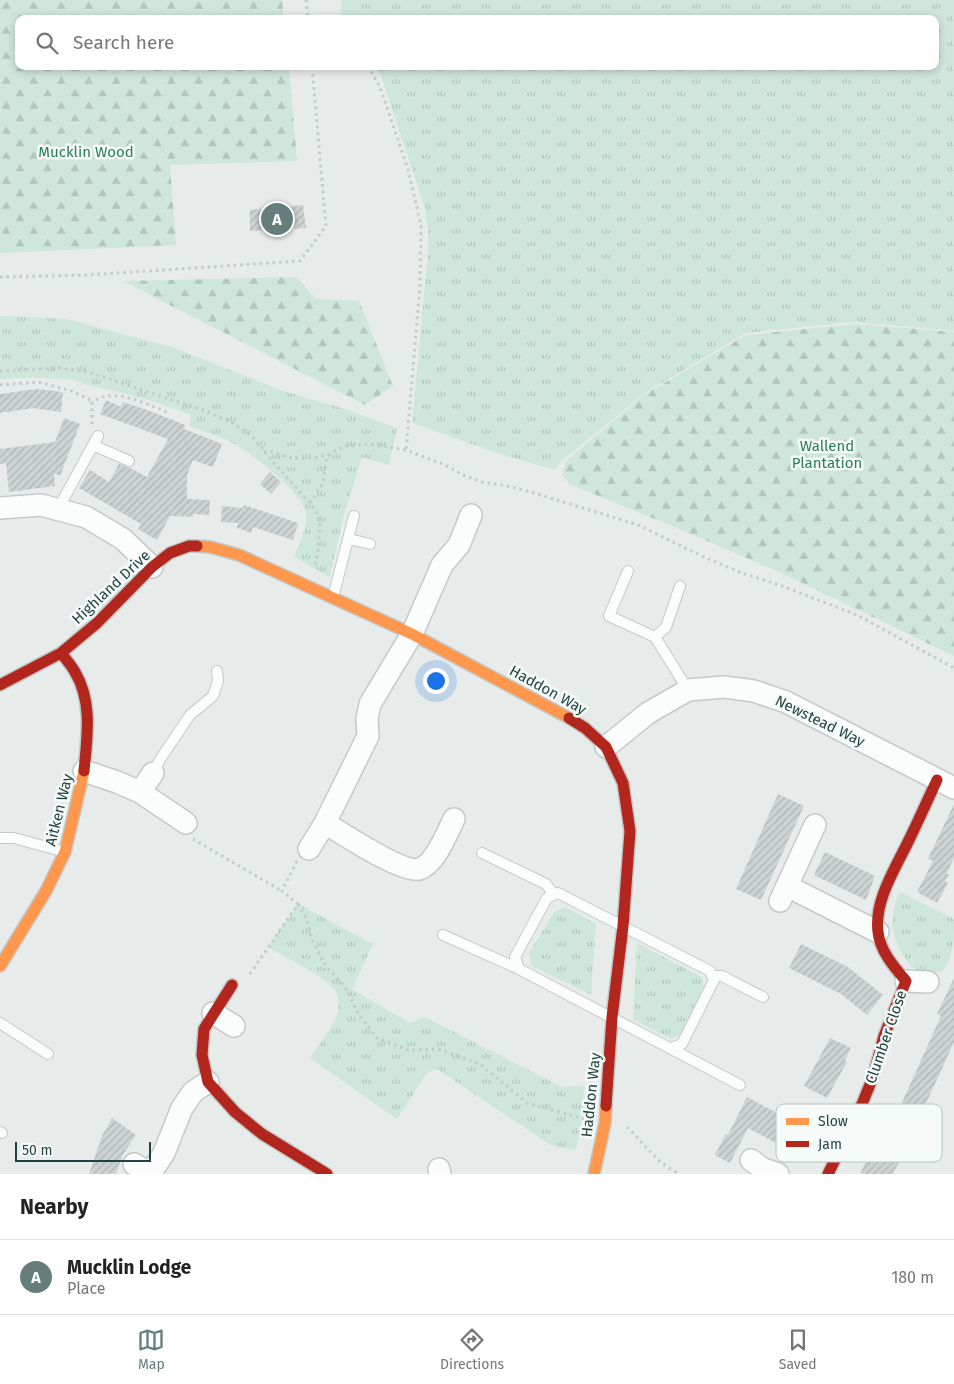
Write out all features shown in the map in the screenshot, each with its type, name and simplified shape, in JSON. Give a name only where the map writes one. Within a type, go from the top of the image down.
[{"type":"street","points":[[0,508],[41,505],[86,517],[123,539],[152,567]]},
{"type":"street","points":[[310,849],[368,736],[367,719],[370,704],[412,634],[442,565],[459,546],[464,520]]},
{"type":"street","name":"Highland Drive","points":[[0,685],[61,653],[97,623],[152,567],[170,553],[189,546],[210,547],[239,555],[333,598]]},
{"type":"street","name":"Haddon Way","points":[[333,598],[412,634],[559,711],[586,728],[606,748],[623,783],[630,831],[623,926],[612,1018],[605,1122],[594,1174]]},
{"type":"street","name":"Aitken Way","points":[[0,966],[46,891],[64,852],[84,771],[88,716],[83,688],[75,671],[61,653]]},
{"type":"street","name":"Newstead Way","points":[[606,748],[648,714],[688,690],[724,687],[754,691],[786,702],[945,784]]},
{"type":"street","points":[[84,771],[140,792],[186,823]]},
{"type":"street","points":[[140,792],[153,773]]},
{"type":"street","name":"Clumber Close","points":[[928,982],[906,981],[892,964],[878,932],[879,914],[887,889],[945,784]]},
{"type":"street","points":[[325,823],[400,866],[418,869],[428,864],[438,851],[454,820]]},
{"type":"street","points":[[815,825],[783,893],[878,932]]},
{"type":"street","name":"Clumber Close","points":[[862,1104],[873,1077],[884,1036],[906,981]]},
{"type":"street","points":[[232,985],[212,1013],[204,1029],[202,1054],[208,1082],[235,1112],[262,1134],[327,1174]]},
{"type":"street","points":[[212,1013],[234,1026]]},
{"type":"street","points":[[145,1171],[164,1153],[182,1108],[193,1092],[208,1082]]},
{"type":"street","points":[[751,1160],[763,1169],[778,1174]]},
{"type":"street","name":"Clumber Close","points":[[828,1174],[834,1162]]},
{"type":"lane","points":[[58,509],[96,441],[128,461]]},
{"type":"lane","points":[[333,598],[354,516]]},
{"type":"lane","points":[[349,539],[370,544]]},
{"type":"lane","points":[[628,571],[609,616],[655,637],[688,690]]},
{"type":"lane","points":[[655,637],[666,627],[680,586]]},
{"type":"lane","points":[[153,773],[190,715],[213,696],[218,681],[218,671]]},
{"type":"lane","points":[[0,838],[14,838],[64,852]]},
{"type":"lane","points":[[482,853],[546,884],[554,895]]},
{"type":"lane","points":[[519,969],[515,957],[547,898],[558,893],[710,971],[714,980],[682,1044],[671,1048]]},
{"type":"lane","points":[[443,935],[519,969],[740,1085]]},
{"type":"lane","points":[[712,976],[722,976],[763,998]]},
{"type":"lane","points":[[0,1023],[48,1054]]},
{"type":"path","points":[[306,0],[308,15]]},
{"type":"path","points":[[0,277],[87,274],[300,261],[326,226],[312,70]]},
{"type":"path","points":[[370,70],[384,96],[408,169],[421,226],[420,286],[406,450]]},
{"type":"path","points":[[0,371],[60,368],[88,372],[203,410],[234,423],[252,436],[317,513],[320,522],[318,551],[310,588]]},
{"type":"path","points":[[0,384],[38,382],[72,391],[94,402]]},
{"type":"path","points":[[96,441],[92,426],[92,403],[99,398],[115,395],[170,413]]},
{"type":"path","points":[[264,452],[269,450],[286,456],[305,459],[329,455],[352,445],[370,444],[406,450],[482,482],[503,485],[550,497],[638,525],[742,573],[782,586],[857,615],[954,668]]},
{"type":"path","points":[[310,503],[323,483],[326,461],[329,455]]},
{"type":"path","points":[[186,823],[194,841],[282,891],[298,904],[306,918],[313,942],[326,966],[345,987],[359,1015],[377,1038],[408,1050],[438,1048],[480,1064],[527,1103],[582,1119],[623,1124],[639,1138],[655,1158],[680,1174]]},
{"type":"path","points":[[282,891],[298,858],[310,849]]},
{"type":"path","points":[[232,985],[243,984],[298,904]]},
{"type":"green space","name":"Mucklin Wood","points":[[0,0],[282,0],[284,15],[15,15],[15,70],[289,70],[297,161],[170,165],[176,245],[0,253]]},
{"type":"green space","points":[[341,0],[954,0],[954,331],[853,322],[746,333],[645,393],[563,460],[555,470],[500,454],[412,423],[428,253],[428,228],[425,208],[377,70],[939,70],[939,15],[341,15]]},
{"type":"green space","points":[[297,277],[316,299],[359,301],[393,386],[365,405],[123,281]]},
{"type":"green space","points":[[0,316],[67,319],[172,347],[283,391],[345,409],[397,428],[389,465],[362,457],[344,514],[330,577],[294,557],[303,533],[306,515],[301,501],[293,491],[272,471],[237,445],[189,426],[191,415],[142,398],[73,380],[46,378],[0,379]]},
{"type":"green space","name":"Wallend Plantation","points":[[854,324],[954,332],[954,656],[779,572],[569,484],[562,475],[566,461],[644,395],[746,335]]},
{"type":"green space","points":[[900,892],[954,919],[951,955],[941,972],[926,972],[915,969],[909,964],[899,948],[893,932],[892,917]]},
{"type":"green space","points":[[298,904],[373,944],[352,989],[410,1023],[425,1017],[562,1087],[584,1086],[582,1119],[576,1150],[552,1146],[437,1069],[427,1073],[397,1119],[310,1058],[335,1020],[338,1008],[337,994],[322,979],[268,947]]},
{"type":"green space","points":[[565,907],[596,924],[591,995],[532,966],[529,953],[554,912]]},
{"type":"green space","points":[[637,943],[702,977],[704,988],[683,1034],[670,1039],[633,1019]]},
{"type":"building","points":[[303,205],[306,228],[250,231],[250,210]]},
{"type":"building","points":[[37,389],[63,392],[61,412],[33,408],[0,413],[0,394]]},
{"type":"building","points":[[106,400],[121,407],[123,402],[150,411],[185,425],[184,429],[222,444],[213,467],[193,460],[187,475],[187,499],[210,500],[209,515],[193,514],[193,517],[170,516],[157,540],[138,529],[141,524],[79,488],[90,470],[109,482],[119,464],[147,477],[168,439],[100,414]]},
{"type":"building","points":[[64,418],[80,424],[60,476],[54,473],[55,486],[9,492],[6,463],[0,464],[0,449],[55,442]]},
{"type":"building","points":[[270,472],[281,482],[271,494],[260,484]]},
{"type":"building","points":[[244,505],[298,523],[293,540],[253,527],[251,533],[237,528],[238,523],[221,522],[222,506],[243,508]]},
{"type":"building","points":[[778,794],[804,806],[761,900],[736,889]]},
{"type":"building","points":[[954,804],[954,857],[947,874],[949,875],[945,881],[948,883],[937,903],[917,892],[933,861],[928,859]]},
{"type":"building","points":[[825,852],[875,876],[866,900],[814,875]]},
{"type":"building","points":[[801,944],[848,967],[883,995],[867,1015],[841,994],[789,968]]},
{"type":"building","points":[[954,978],[954,1042],[926,1104],[901,1104],[941,1016],[937,1014]]},
{"type":"building","points":[[830,1038],[851,1048],[845,1060],[847,1062],[827,1098],[804,1086]]},
{"type":"building","points":[[747,1097],[776,1112],[776,1143],[748,1128],[730,1163],[715,1155],[726,1134],[728,1135]]},
{"type":"building","points":[[112,1118],[136,1135],[123,1154],[116,1174],[89,1174],[102,1136]]},
{"type":"building","points":[[865,1162],[899,1162],[893,1174],[860,1174]]},
{"type":"traffic: slow","points":[[197,546],[210,547],[239,555],[412,634],[569,718]]},
{"type":"traffic: slow","points":[[0,966],[46,891],[65,852],[84,771]]},
{"type":"traffic: slow","points":[[594,1174],[605,1123],[606,1106]]},
{"type":"traffic: jam","points":[[0,685],[61,653],[97,623],[152,567],[170,553],[189,546],[197,546]]},
{"type":"traffic: jam","points":[[61,653],[70,664],[81,684],[87,708],[84,771]]},
{"type":"traffic: jam","points":[[569,718],[585,728],[606,747],[623,783],[630,831],[623,926],[612,1017],[606,1106]]},
{"type":"traffic: jam","points":[[862,1104],[873,1077],[884,1036],[906,981],[888,958],[879,939],[879,909],[892,874],[937,780]]},
{"type":"traffic: jam","points":[[232,985],[204,1029],[202,1055],[208,1082],[235,1112],[262,1134],[327,1174]]},
{"type":"traffic: jam","points":[[828,1174],[834,1162]]},
{"type":"place","name":"Mucklin Lodge","points":[[277,219]]}]
